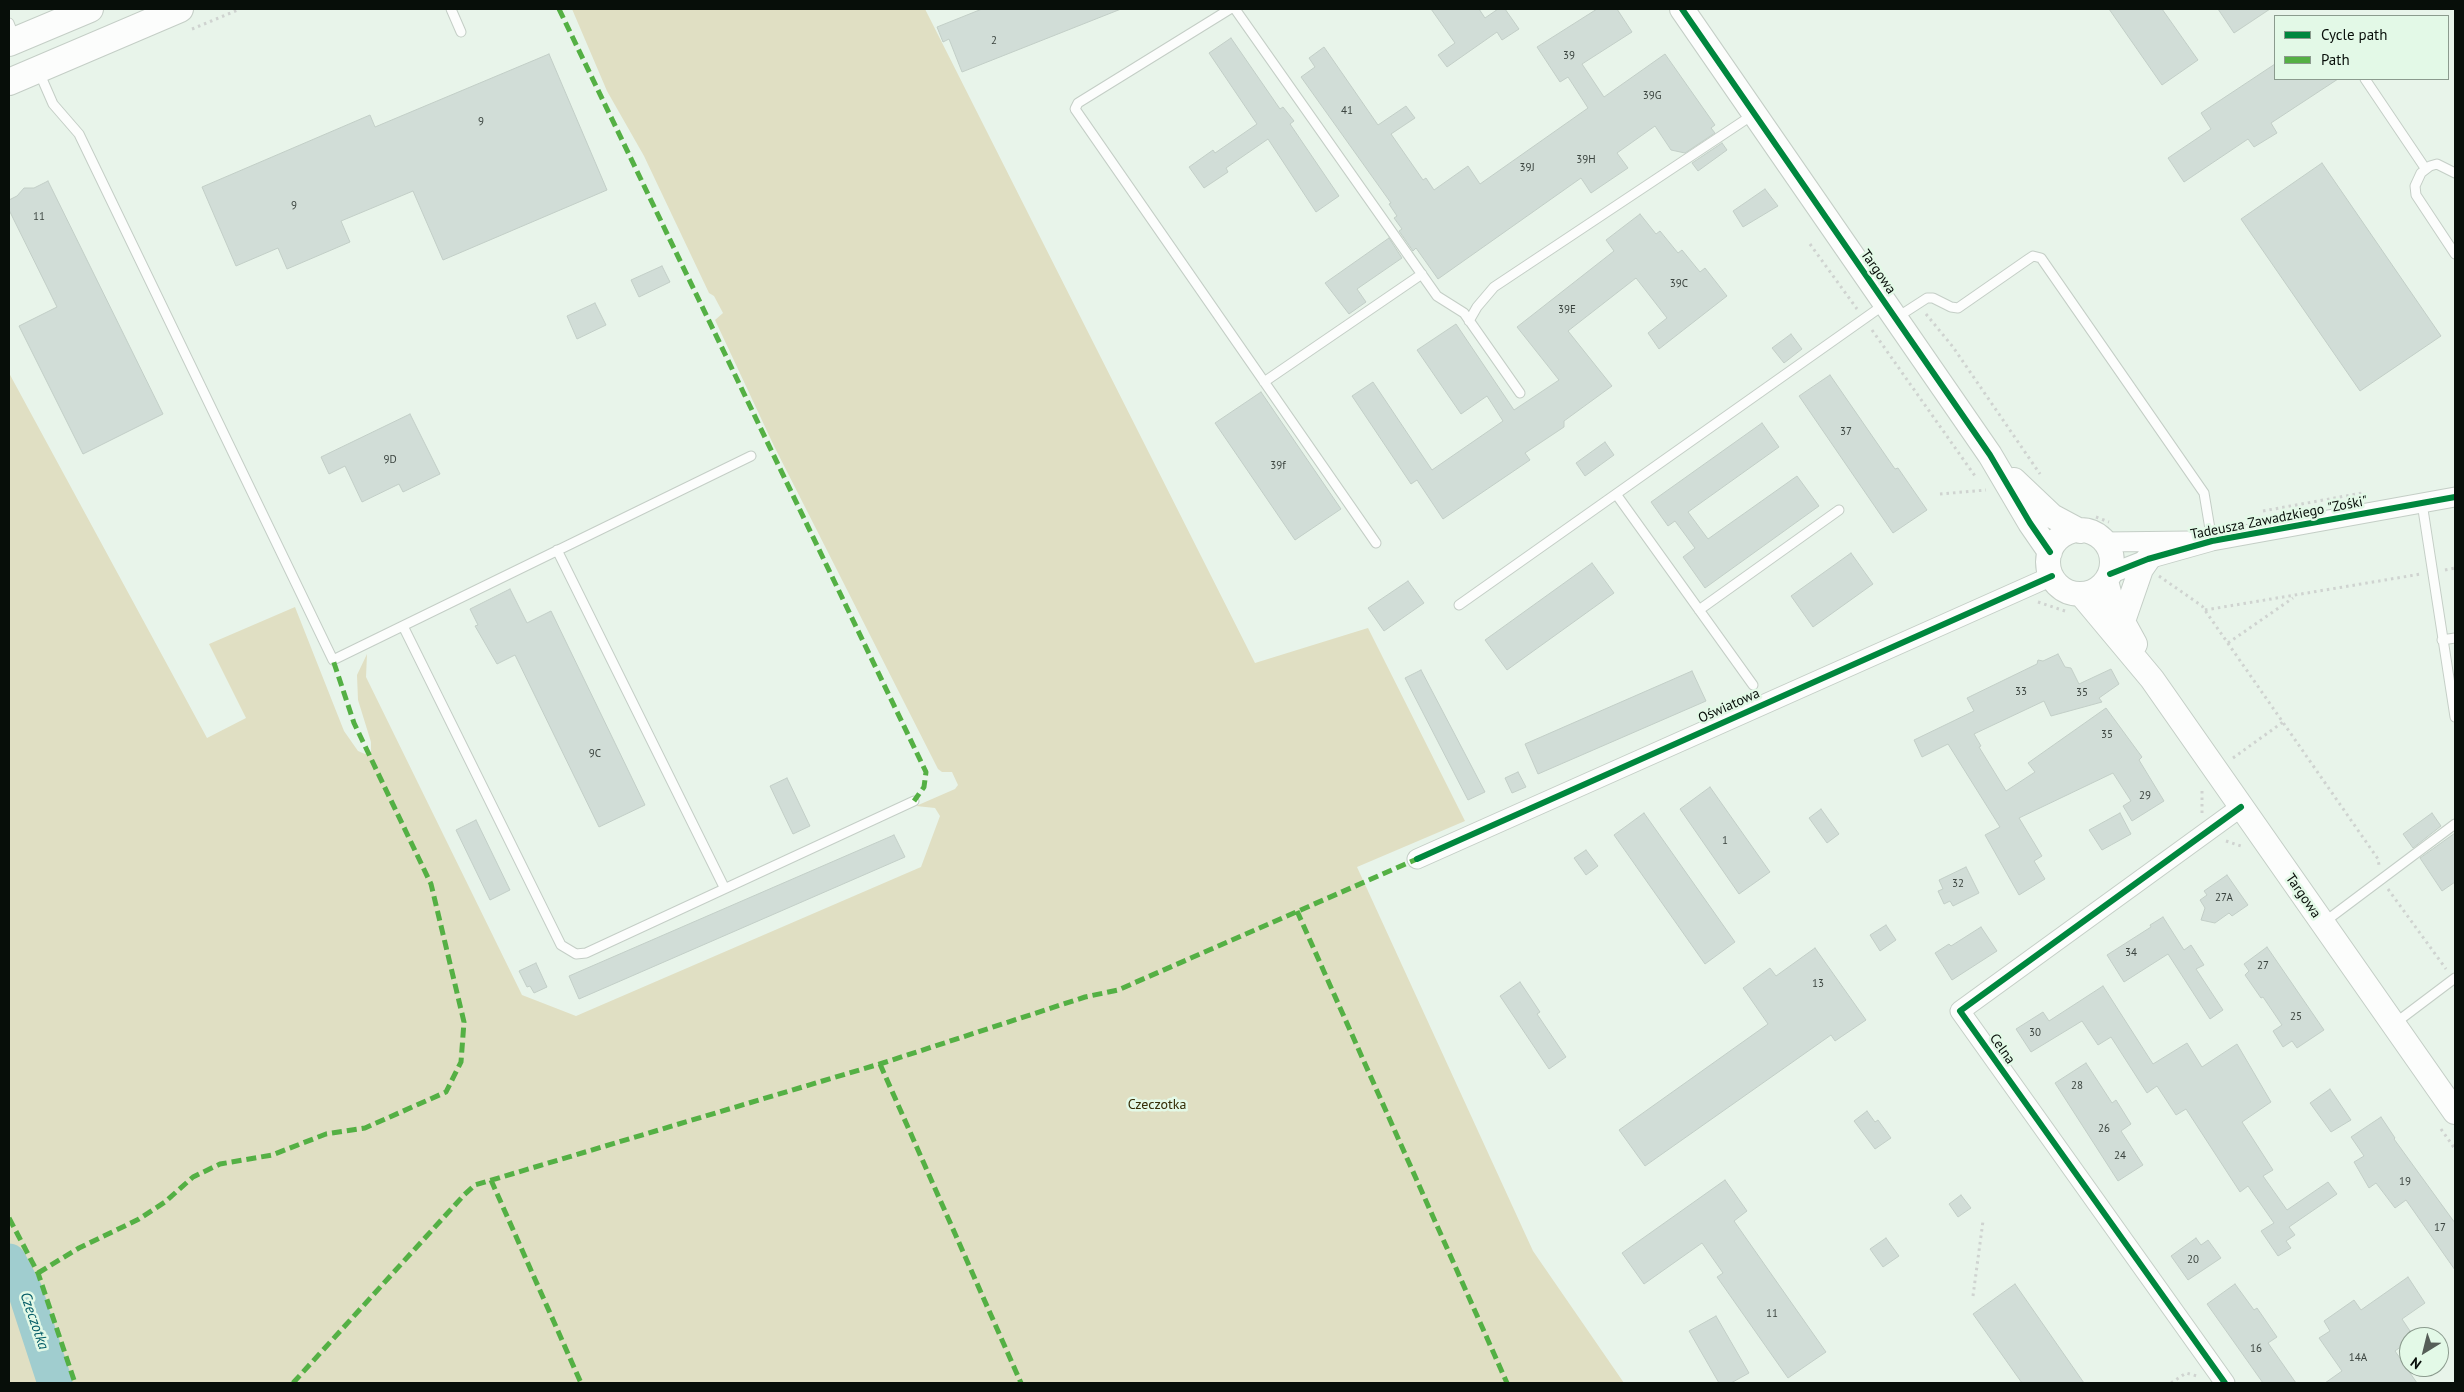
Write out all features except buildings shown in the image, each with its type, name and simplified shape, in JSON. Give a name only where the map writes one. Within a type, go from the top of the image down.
[{"type":"main road","points":[[11,35],[90,9]]},
{"type":"main road","points":[[9,82],[180,9]]},
{"type":"street","name":"Targowa","points":[[1682,9],[1990,456],[2030,523],[2050,552]]},
{"type":"street","name":"Targowa","points":[[1990,456],[2052,516],[2085,523]]},
{"type":"street","name":"Tadeusza Zawadzkiego \"Zośki\"","points":[[2108,577],[2153,567],[2212,541],[2455,497]]},
{"type":"street","points":[[2085,523],[2094,534],[2109,534],[2112,558],[2108,577],[2078,604],[2052,576],[2049,568],[2050,552],[2058,539],[2085,523]]},
{"type":"street","name":"Tadeusza Zawadzkiego \"Zośki\"","points":[[2109,534],[2212,541]]},
{"type":"street","points":[[2123,621],[2137,577],[2153,567]]},
{"type":"street","name":"Oświatowa","points":[[1417,859],[2052,576]]},
{"type":"street","name":"Targowa","points":[[2108,577],[2111,600],[2152,679]]},
{"type":"street","name":"Targowa","points":[[2078,604],[2152,679],[2224,760],[2241,807],[2394,1024],[2447,1118]]},
{"type":"street","name":"Celna","points":[[2225,1383],[1960,1011],[2241,807]]},
{"type":"lane","points":[[451,9],[460,32]]},
{"type":"lane","points":[[1230,9],[1078,103],[1076,109],[1376,543]]},
{"type":"lane","points":[[1235,9],[1438,296],[1464,313],[1520,393]]},
{"type":"lane","points":[[38,70],[54,104],[78,134],[333,660],[751,456]]},
{"type":"lane","points":[[2366,80],[2425,168]]},
{"type":"lane","points":[[1469,321],[1477,307],[1494,287],[1754,114]]},
{"type":"lane","points":[[2454,251],[2416,195],[2417,178],[2425,168],[2437,164],[2455,173]]},
{"type":"lane","points":[[1459,605],[1864,319],[1917,304],[1927,298],[1933,298],[1951,307],[1958,308],[2033,256],[2041,258],[2204,493],[2212,541]]},
{"type":"lane","points":[[1264,382],[1422,274]]},
{"type":"lane","points":[[1616,494],[1753,685]]},
{"type":"lane","points":[[2422,504],[2455,717]]},
{"type":"lane","points":[[1700,610],[1839,510]]},
{"type":"lane","points":[[557,550],[724,887]]},
{"type":"lane","points":[[403,626],[562,945],[576,954],[586,954],[724,887],[914,801]]},
{"type":"lane","points":[[2442,640],[2455,638]]},
{"type":"lane","points":[[2323,923],[2455,824]]},
{"type":"lane","points":[[2394,1024],[2454,979]]},
{"type":"path","points":[[1810,244],[1990,497]]},
{"type":"path","points":[[1917,304],[1953,347],[2041,475]]},
{"type":"path","points":[[1940,494],[1986,490]]},
{"type":"path","points":[[2256,512],[2351,493],[2369,493]]},
{"type":"path","points":[[2085,523],[2109,534]]},
{"type":"path","points":[[2153,567],[2153,583]]},
{"type":"path","points":[[2153,567],[2205,610],[2378,859],[2382,880],[2454,979]]},
{"type":"path","points":[[2205,610],[2455,568]]},
{"type":"path","points":[[2228,643],[2295,596]]},
{"type":"path","points":[[2030,599],[2078,604]]},
{"type":"path","points":[[2202,817],[2203,791],[2197,782],[2224,760],[2283,722]]},
{"type":"path","points":[[2224,760],[2238,766]]},
{"type":"path","points":[[2218,842],[2233,843],[2244,848]]},
{"type":"path","points":[[2447,1118],[2455,1149]]},
{"type":"path","points":[[1973,1296],[1983,1221]]},
{"type":"path","points":[[2171,1383],[2186,1372],[2201,1377]]},
{"type":"green space","points":[[572,9],[925,9],[1255,663],[1368,628],[1465,821],[1357,867],[1533,1251],[1624,1383],[9,1383],[9,373],[207,738],[246,718],[209,644],[295,607],[344,731],[358,751],[365,754],[371,752],[371,742],[358,700],[357,675],[367,654],[366,677],[522,995],[576,1016],[921,867],[940,816],[935,808],[916,806],[955,789],[958,785],[952,772],[942,772],[938,769],[774,446],[715,320],[723,313],[714,296],[709,293],[644,156],[607,91]]},
{"type":"waterway","name":"Czeczotka","points":[[9,1261],[25,1291],[55,1383]]},
{"type":"marked path","points":[[559,9],[926,772],[924,787],[914,801]]},
{"type":"marked path","points":[[38,1273],[79,1248],[139,1219],[165,1202],[193,1177],[220,1164],[272,1155],[326,1134],[365,1128],[446,1092],[461,1062],[464,1022],[431,884],[354,723],[333,660]]},
{"type":"marked path","points":[[293,1383],[475,1185],[886,1062],[1085,997],[1118,990],[1417,859]]},
{"type":"marked path","points":[[1297,911],[1507,1383]]},
{"type":"marked path","points":[[880,1064],[1021,1383]]},
{"type":"marked path","points":[[491,1180],[581,1383]]},
{"type":"marked path","points":[[9,1218],[38,1273],[75,1383]]},
{"type":"cycle path","points":[[1682,9],[1990,455],[2030,523],[2050,552]]},
{"type":"cycle path","points":[[2110,574],[2148,559],[2212,541],[2455,497]]},
{"type":"cycle path","points":[[1417,859],[2052,576]]},
{"type":"cycle path","points":[[2225,1383],[1960,1011],[2241,807]]}]
